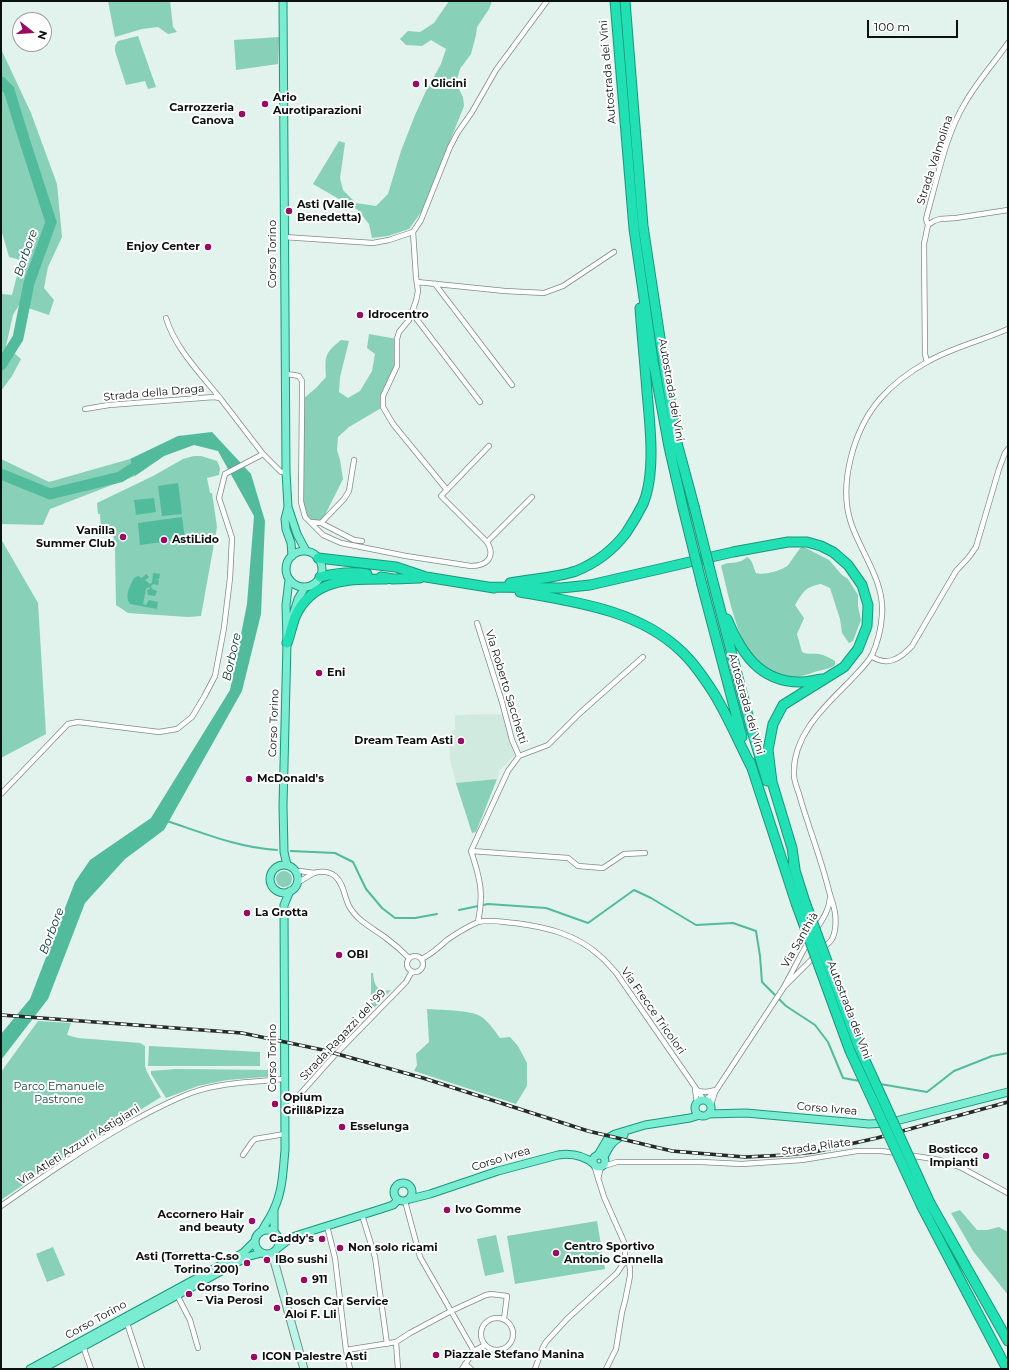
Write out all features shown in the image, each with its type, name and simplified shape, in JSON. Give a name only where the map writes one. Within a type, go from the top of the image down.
[{"type":"highway","name":"Autostrada dei Vini","points":[[615,1],[634,229],[653,360],[669,447],[683,508],[740,732],[801,902],[850,1051],[1007,1369]]},
{"type":"highway","name":"Autostrada dei Vini","points":[[625,1],[643,226],[662,358],[678,443],[752,731],[795,869],[801,902]]},
{"type":"highway","points":[[488,587],[567,574],[601,558],[614,547],[630,526],[643,504],[648,483],[650,462],[650,429],[634,229]]},
{"type":"highway","points":[[488,587],[561,588],[590,586],[770,544],[798,541],[821,546],[833,552],[848,565],[862,585],[868,605],[867,626],[858,649],[844,667],[783,705],[773,724],[768,750],[772,782],[792,848],[795,869]]},
{"type":"highway","points":[[318,558],[396,567],[426,577],[571,601],[594,606],[637,622],[666,638],[683,652],[713,691],[752,768]]},
{"type":"highway","points":[[320,577],[346,572],[393,579],[426,577]]},
{"type":"highway","points":[[287,643],[295,617],[304,602],[313,593],[326,585],[342,581],[386,578]]},
{"type":"highway","points":[[713,582],[731,629],[742,651],[758,668],[780,679],[800,682],[827,678]]},
{"type":"highway","name":"Autostrada dei Vini","points":[[926,1205],[1008,1341]]},
{"type":"main road","name":"Corso Torino","points":[[283,1],[286,472],[288,507],[297,534],[306,551]]},
{"type":"main road","name":"Corso Torino","points":[[287,865],[284,852],[284,774],[287,643],[286,605],[289,580],[286,570],[288,560],[292,556],[291,543],[286,529],[285,519],[288,507]]},
{"type":"main road","points":[[292,556],[296,553],[306,551],[312,553],[318,558],[322,568],[320,577]]},
{"type":"main road","name":"Corso Torino","points":[[287,643],[292,615],[298,599],[305,587],[314,584],[320,577]]},
{"type":"main road","points":[[289,580],[299,587],[305,587]]},
{"type":"main road","name":"Corso Torino","points":[[284,852],[278,866],[272,872],[270,880],[274,888],[278,891],[284,904]]},
{"type":"main road","points":[[278,866],[287,865],[291,867],[296,872],[298,879],[297,883]]},
{"type":"main road","name":"Corso Torino","points":[[262,1231],[274,1210],[279,1196],[282,1180],[285,1134],[284,904],[290,891],[296,886],[297,883]]},
{"type":"main road","points":[[278,891],[284,893],[290,891]]},
{"type":"main road","name":"Corso Ivrea","points":[[685,1118],[694,1111],[700,1100],[707,1107],[723,1114],[746,1113],[869,1124],[888,1123],[928,1114],[1008,1092]]},
{"type":"main road","points":[[696,1106],[697,1112],[707,1107]]},
{"type":"main road","name":"Corso Ivrea","points":[[402,1199],[430,1194],[498,1171],[558,1155],[565,1154],[580,1156],[599,1161],[606,1141],[612,1135],[637,1127],[690,1118],[707,1107]]},
{"type":"main road","points":[[402,1199],[394,1189],[397,1184],[403,1182],[411,1187],[430,1194]]},
{"type":"main road","points":[[292,1237],[276,1234],[268,1230],[262,1231],[256,1237],[256,1248],[261,1253],[272,1253],[292,1237],[381,1209],[412,1193],[411,1187]]},
{"type":"main road","name":"Corso Torino","points":[[274,1210],[276,1234]]},
{"type":"main road","points":[[276,1234],[279,1240],[278,1248]]},
{"type":"main road","name":"Corso Torino","points":[[30,1369],[240,1254],[255,1241]]},
{"type":"main road","name":"Corso Torino","points":[[42,1369],[247,1257],[261,1253]]},
{"type":"street","points":[[284,237],[373,242],[389,240],[413,232],[421,220],[447,154],[458,132],[472,112],[496,70],[547,1]]},
{"type":"street","name":"Strada Valmolina","points":[[926,362],[924,244],[928,225],[926,219],[928,211],[953,127],[965,103],[1008,43]]},
{"type":"street","name":"Strada Valmolina","points":[[928,225],[940,219],[1008,210]]},
{"type":"street","points":[[413,232],[418,291],[409,320],[399,332],[397,339],[398,366],[383,396],[382,407],[393,424],[447,490]]},
{"type":"street","points":[[417,282],[505,292],[544,293],[563,286],[614,252]]},
{"type":"street","points":[[435,284],[512,385]]},
{"type":"street","points":[[412,313],[480,402]]},
{"type":"street","points":[[166,318],[170,330],[180,348],[220,398]]},
{"type":"street","points":[[830,894],[826,876],[803,811],[794,776],[796,752],[807,730],[819,712],[871,656],[880,634],[883,612],[881,591],[850,521],[846,498],[851,457],[867,418],[880,399],[898,382],[926,362],[948,351],[992,337],[1008,329]]},
{"type":"street","points":[[285,374],[299,376],[302,381],[301,502],[305,516],[323,535],[341,543],[406,556],[471,566],[480,566],[486,563],[490,556],[491,548],[487,542],[441,496],[489,446]]},
{"type":"street","name":"Strada della Draga","points":[[85,409],[109,405],[214,396],[220,398],[263,454],[281,472],[286,472]]},
{"type":"street","points":[[871,656],[878,661],[891,660],[900,657],[912,646],[956,571],[976,547],[999,469],[1008,449]]},
{"type":"street","points":[[1,794],[68,724],[78,722],[159,732],[177,729],[192,717],[215,676],[224,628],[230,578],[232,538],[219,498],[225,474],[263,454]]},
{"type":"street","points":[[321,523],[344,499],[349,491],[354,460]]},
{"type":"street","points":[[487,542],[532,497]]},
{"type":"street","points":[[311,522],[321,523],[354,540],[362,541]]},
{"type":"street","name":"Via Roberto Sacchetti","points":[[477,623],[502,702],[512,740],[519,756]]},
{"type":"street","points":[[421,959],[429,955],[449,939],[469,926],[478,922],[482,898],[480,877],[471,851],[508,771],[519,756],[548,745],[580,713],[643,657]]},
{"type":"street","points":[[471,851],[568,858],[578,866],[603,868],[624,854],[645,853]]},
{"type":"street","points":[[296,872],[329,873],[338,879],[350,906],[362,921],[386,938],[409,958]]},
{"type":"street","points":[[297,883],[314,873]]},
{"type":"street","name":"Via Santhià","points":[[784,987],[832,938],[836,926],[835,912],[830,894]]},
{"type":"street","name":"Via Santhià","points":[[707,1107],[784,987],[804,948],[825,916],[830,906],[830,894]]},
{"type":"street","name":"Via Frecce Tricolori","points":[[478,922],[490,920],[554,930],[578,940],[600,956],[617,974],[707,1107]]},
{"type":"street","points":[[414,956],[421,959],[423,964],[421,969],[414,972],[408,968],[407,963],[409,958],[414,956]]},
{"type":"street","name":"Strada Ragazzi del '99","points":[[285,1111],[333,1056],[406,982],[411,973],[414,972]]},
{"type":"street","name":"Via Atleti Azzurri Astigiani","points":[[1,1206],[52,1170],[87,1148],[113,1132],[171,1101],[192,1093],[232,1083],[284,1079]]},
{"type":"street","points":[[696,1106],[696,1089],[706,1092],[716,1091]]},
{"type":"street","name":"Via Santhià","points":[[707,1107],[716,1091]]},
{"type":"street","points":[[243,1156],[255,1140],[285,1134]]},
{"type":"street","name":"Strada Rilate","points":[[599,1161],[742,1164],[802,1160],[857,1151],[881,1151],[940,1160],[962,1168],[1008,1193]]},
{"type":"street","points":[[535,1369],[546,1342],[567,1319],[617,1273],[625,1261],[624,1242],[604,1197],[598,1179],[599,1161]]},
{"type":"street","name":"Strada Rilate","points":[[599,1161],[617,1162]]},
{"type":"street","points":[[402,1199],[420,1257],[474,1351]]},
{"type":"street","points":[[362,1215],[375,1258],[387,1344]]},
{"type":"street","points":[[327,1226],[335,1258],[346,1350],[350,1369]]},
{"type":"street","points":[[272,1253],[304,1369]]},
{"type":"street","points":[[606,1369],[616,1348],[626,1294],[630,1269],[629,1263],[625,1261]]},
{"type":"street","points":[[346,1350],[396,1342],[451,1311],[491,1294],[506,1296],[504,1319]]},
{"type":"street","points":[[177,1296],[190,1320],[198,1348]]},
{"type":"street","points":[[494,1318],[504,1319],[509,1323],[513,1331],[512,1340],[509,1344],[496,1350],[485,1345],[481,1336],[481,1331],[486,1322],[494,1318]]},
{"type":"street","points":[[127,1323],[142,1369]]},
{"type":"street","points":[[396,1342],[398,1369]]},
{"type":"street","points":[[471,1369],[464,1367],[474,1351],[485,1345]]},
{"type":"street","points":[[83,1346],[91,1369]]},
{"type":"shaded area","points":[[212,432],[251,474],[265,521],[261,614],[242,691],[164,830],[125,859],[85,903],[48,999],[1,1060],[1,1034],[30,999],[75,882],[90,860],[151,818],[230,690],[247,604],[254,516],[218,451],[194,445],[164,456],[135,476],[130,459],[178,436]]},
{"type":"shaded area","points":[[178,483],[182,514],[162,516],[158,486]]},
{"type":"shaded area","points":[[154,498],[156,512],[136,515],[134,500]]},
{"type":"shaded area","points":[[182,517],[185,539],[140,545],[138,523]]},
{"type":"shaded area","points":[[153,573],[160,574],[159,579],[155,579],[159,580],[158,585],[153,584],[151,586],[152,589],[157,591],[155,596],[148,595],[147,590],[150,589],[149,587],[146,589],[143,604],[146,605],[149,600],[158,602],[157,609],[130,604],[128,601],[128,594],[134,578],[138,576],[142,578],[146,574],[149,577],[145,580],[150,584],[152,583]]},
{"type":"shaded area","points":[[503,714],[506,730],[516,754],[500,770],[497,779],[456,783],[450,759],[449,734],[455,729],[455,715]]},
{"type":"green space","points":[[108,1],[170,1],[173,27],[177,32],[168,34],[158,27],[142,29],[115,37]]},
{"type":"green space","points":[[449,1],[492,1],[489,9],[477,27],[471,54],[460,69],[456,83],[463,97],[464,106],[422,211],[409,229],[388,236],[372,238],[369,224],[358,210],[313,184],[339,141],[345,143],[340,178],[343,190],[356,203],[376,206],[388,194],[401,151],[415,115],[441,64],[446,49],[431,40],[422,46],[406,45],[400,39],[408,31],[420,32],[434,23]]},
{"type":"green space","points":[[138,36],[156,87],[148,89],[145,81],[126,85],[115,51],[115,46],[118,41]]},
{"type":"green space","points":[[279,37],[278,64],[236,70],[234,40]]},
{"type":"green space","points":[[1,49],[31,113],[57,184],[62,237],[48,267],[44,288],[54,300],[49,315],[19,305],[13,315],[6,346],[21,359],[12,376],[1,391],[1,296],[2,294],[12,295],[21,260],[9,257],[1,229]]},
{"type":"green space","points":[[369,334],[397,339],[397,366],[387,388],[383,407],[349,427],[338,437],[337,450],[343,479],[323,519],[311,522],[305,517],[301,502],[302,400],[326,377],[327,356],[331,349],[341,340],[349,341],[340,377],[339,392],[348,398],[360,391],[372,371],[375,354],[367,348]]},
{"type":"green space","name":"AstiLido","points":[[201,456],[217,461],[220,468],[219,475],[207,478],[210,493],[212,493],[217,527],[201,616],[188,617],[128,613],[116,605],[113,531],[101,531],[100,514],[98,514],[97,503],[153,476],[183,459]]},
{"type":"green space","points":[[1,459],[49,482],[130,459],[135,476],[50,509],[43,525],[1,524]]},
{"type":"green space","points":[[1,539],[38,603],[46,734],[1,758]]},
{"type":"green space","points":[[802,546],[829,560],[842,575],[848,579],[858,595],[858,606],[861,620],[853,641],[849,643],[842,633],[840,619],[830,588],[821,584],[811,587],[805,591],[795,605],[804,618],[797,634],[802,652],[825,656],[835,661],[835,665],[816,672],[798,677],[792,677],[780,674],[766,667],[754,657],[738,629],[721,566],[727,563],[744,560],[747,557],[752,562],[756,573],[763,574],[773,572],[787,566]]},
{"type":"green space","points":[[497,779],[476,832],[472,833],[456,783]]},
{"type":"green space","points":[[284,871],[291,876],[292,879],[287,886],[284,887],[277,882],[276,879],[281,872]]},
{"type":"green space","points":[[371,973],[373,973],[375,984],[379,989],[386,991],[391,990],[373,1008],[371,1006]]},
{"type":"green space","points":[[427,1009],[473,1013],[487,1022],[500,1038],[510,1037],[518,1046],[527,1063],[527,1086],[516,1104],[414,1071],[417,1065],[416,1054],[429,1042]]},
{"type":"green space","name":"Parco Emanuele Pastrone","points":[[38,1021],[71,1023],[67,1035],[78,1038],[140,1043],[145,1046],[145,1066],[161,1097],[58,1161],[1,1200],[1,1072]]},
{"type":"green space","points":[[149,1046],[260,1052],[260,1066],[148,1066]]},
{"type":"green space","points":[[176,1069],[278,1070],[278,1072],[276,1076],[227,1080],[198,1086],[166,1098],[151,1074],[151,1071]]},
{"type":"green space","points":[[960,1210],[977,1230],[987,1230],[999,1227],[1008,1232],[1008,1295],[973,1251],[951,1213]]},
{"type":"green space","name":"Centro Sportivo Antonio Cannella","points":[[597,1221],[605,1269],[515,1284],[507,1236]]},
{"type":"green space","points":[[496,1235],[504,1272],[485,1276],[477,1239]]},
{"type":"green space","points":[[53,1247],[65,1275],[47,1282],[36,1254]]},
{"type":"waterway","name":"Borbore","points":[[1,82],[9,90],[51,222],[29,283],[18,338],[1,365]]},
{"type":"waterway","name":"Borbore","points":[[1,474],[50,494],[120,477],[145,461]]},
{"type":"waterway","points":[[167,821],[235,843],[263,849],[277,850]]},
{"type":"waterway","points":[[291,851],[335,853],[353,862],[366,889],[382,908],[395,918],[415,918],[437,914]]},
{"type":"waterway","points":[[459,910],[488,904],[546,908],[588,923],[634,890],[651,898],[696,925],[733,923],[756,931],[762,982],[786,1006],[815,1025],[828,1042],[843,1078],[860,1081]]},
{"type":"waterway","points":[[880,1084],[927,1092],[954,1071],[992,1056],[1008,1053]]},
{"type":"railway","points":[[1,1015],[242,1033],[323,1050],[423,1078],[588,1131],[672,1151],[745,1157],[814,1152],[877,1138],[1008,1102]]},
{"type":"place","name":"I Glicini","points":[[416,84]]},
{"type":"place","name":"Ario Aurotiparazioni","points":[[265,104]]},
{"type":"place","name":"Carrozzeria Canova","points":[[242,114]]},
{"type":"place","name":"Asti (Valle Benedetta)","points":[[289,211]]},
{"type":"place","name":"Enjoy Center","points":[[208,247]]},
{"type":"place","name":"Idrocentro","points":[[360,315]]},
{"type":"place","name":"Vanilla Summer Club","points":[[123,537]]},
{"type":"place","name":"AstiLido","points":[[164,540]]},
{"type":"place","name":"Eni","points":[[319,673]]},
{"type":"place","name":"Dream Team Asti","points":[[461,741]]},
{"type":"place","name":"McDonald's","points":[[249,779]]},
{"type":"place","name":"La Grotta","points":[[247,913]]},
{"type":"place","name":"OBI","points":[[339,955]]},
{"type":"place","name":"Opium Grill&Pizza","points":[[275,1104]]},
{"type":"place","name":"Esselunga","points":[[342,1127]]},
{"type":"place","name":"Bosticco Impianti","points":[[986,1156]]},
{"type":"place","name":"Ivo Gomme","points":[[447,1210]]},
{"type":"place","name":"Accornero Hair and beauty","points":[[252,1221]]},
{"type":"place","name":"Caddy's","points":[[322,1239]]},
{"type":"place","name":"Non solo ricami","points":[[340,1248]]},
{"type":"place","name":"Centro Sportivo Antonio Cannella","points":[[556,1253]]},
{"type":"place","name":"IBo sushi","points":[[267,1260]]},
{"type":"place","name":"Asti (Torretta-C.so Torino 200)","points":[[247,1263]]},
{"type":"place","name":"911","points":[[304,1280]]},
{"type":"place","name":"Corso Torino – Via Perosi","points":[[189,1294]]},
{"type":"place","name":"Bosch Car Service Aloi F. Lli","points":[[277,1308]]},
{"type":"place","name":"Piazzale Stefano Manina","points":[[436,1355]]},
{"type":"place","name":"ICON Palestre Asti","points":[[254,1357]]}]
